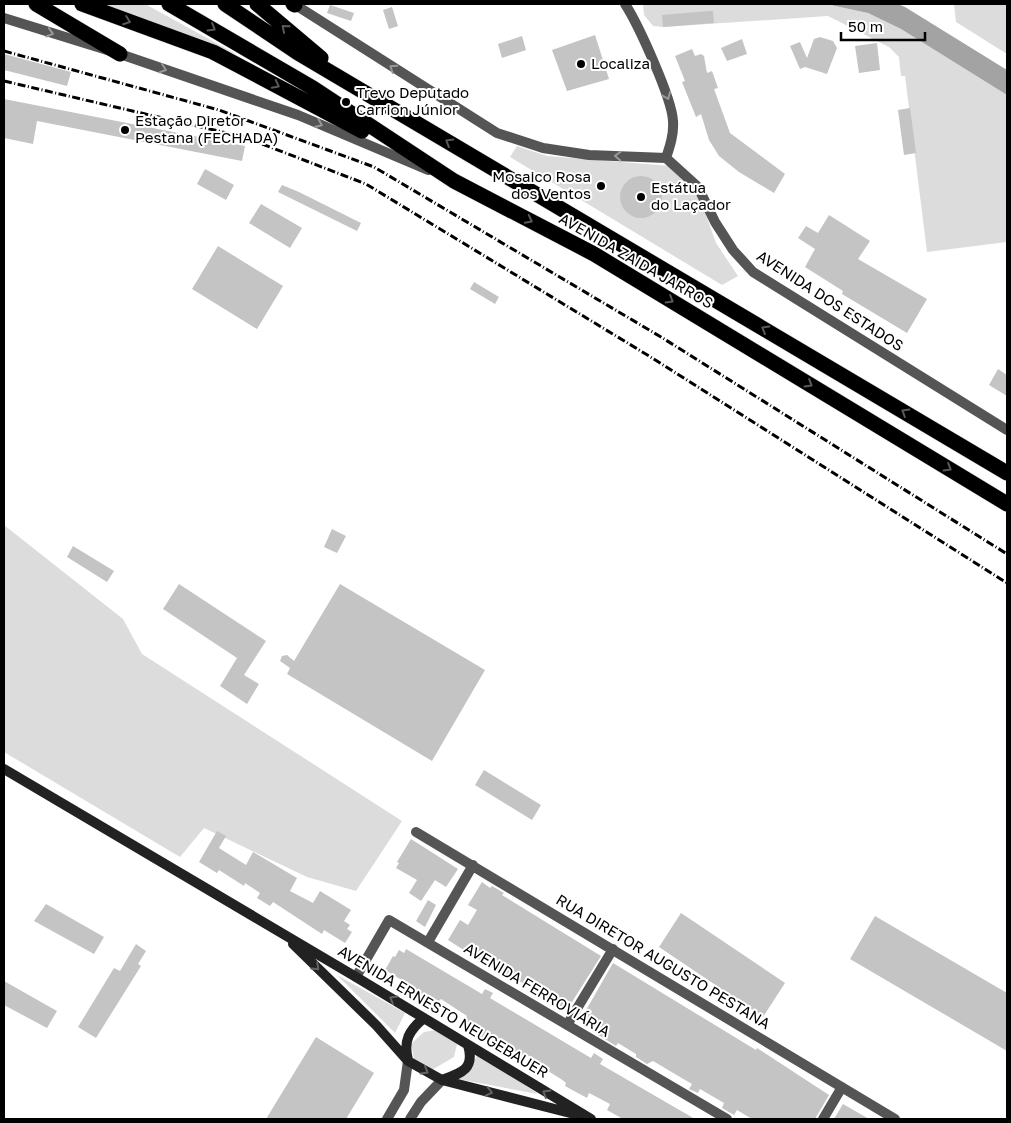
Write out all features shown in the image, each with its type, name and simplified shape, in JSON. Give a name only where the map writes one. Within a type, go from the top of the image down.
[{"type":"highway","points":[[36,4],[120,54]]},
{"type":"highway","points":[[82,4],[212,52],[454,181]]},
{"type":"highway","name":"AVENIDA ZAIDA JARROS","points":[[169,4],[312,88],[454,181],[594,254],[1007,504]]},
{"type":"highway","name":"AVENIDA ZAIDA JARROS","points":[[225,4],[298,53],[1007,473]]},
{"type":"highway","points":[[257,4],[349,82]]},
{"type":"main road","name":"AVENIDA ERNESTO NEUGEBAUER","points":[[4,769],[356,977],[589,1118]]},
{"type":"main road","name":"AVENIDA ERNESTO NEUGEBAUER","points":[[281,933],[376,1025],[408,1061],[442,1080],[589,1118]]},
{"type":"main road","points":[[408,1061],[405,1040],[411,1030],[424,1018]]},
{"type":"main road","points":[[442,1080],[462,1073],[466,1069],[471,1054],[468,1045]]},
{"type":"street","points":[[294,4],[497,133],[527,144],[571,152],[666,158],[673,134],[670,105],[642,37],[625,4]]},
{"type":"street","points":[[4,18],[120,54],[298,115],[454,181]]},
{"type":"street","name":"AVENIDA DOS ESTADOS","points":[[666,158],[698,187],[715,222],[728,243],[753,272],[1007,430]]},
{"type":"street","name":"RUA DIRETOR AUGUSTO PESTANA","points":[[416,832],[895,1119]]},
{"type":"street","points":[[428,942],[472,865]]},
{"type":"street","name":"AVENIDA FERROVIÁRIA","points":[[356,977],[389,920],[727,1119]]},
{"type":"street","points":[[567,1025],[612,949]]},
{"type":"street","points":[[387,1119],[404,1090],[408,1061]]},
{"type":"street","points":[[410,1119],[421,1102],[442,1080]]},
{"type":"street","points":[[823,1119],[842,1087]]},
{"type":"shaded area","points":[[102,4],[145,4],[238,55]]},
{"type":"shaded area","points":[[643,4],[826,4],[868,13],[901,29],[1007,95],[1007,242],[927,252],[905,76],[901,76],[899,57],[889,47],[828,16],[663,27],[653,26],[644,15]]},
{"type":"shaded area","points":[[826,4],[898,4],[905,7],[1007,70],[1007,95],[901,29],[868,13]]},
{"type":"shaded area","points":[[954,4],[1007,4],[1007,54],[956,22]]},
{"type":"shaded area","points":[[517,146],[547,156],[671,166],[688,180],[700,198],[716,243],[738,276],[722,285],[510,157]]},
{"type":"shaded area","points":[[4,525],[123,619],[142,654],[402,821],[356,891],[307,877],[204,828],[180,857],[4,752]]},
{"type":"shaded area","points":[[337,975],[405,1013],[395,1033]]},
{"type":"shaded area","points":[[436,1030],[457,1044],[454,1057],[430,1071],[414,1059],[411,1044],[424,1032]]},
{"type":"shaded area","points":[[478,1054],[538,1094],[458,1079],[467,1073]]},
{"type":"building","points":[[330,5],[354,13],[351,21],[327,13]]},
{"type":"building","points":[[392,7],[398,26],[389,29],[383,10]]},
{"type":"building","points":[[713,11],[714,23],[663,27],[662,15]]},
{"type":"building","name":"Localiza","points":[[595,35],[609,79],[567,91],[552,50]]},
{"type":"building","points":[[522,36],[526,50],[502,58],[498,44]]},
{"type":"building","points":[[820,37],[833,41],[837,48],[827,74],[805,67],[800,69],[790,46],[800,42],[807,58],[814,39]]},
{"type":"building","points":[[742,39],[747,54],[727,61],[721,48]]},
{"type":"building","points":[[877,43],[880,70],[859,73],[855,46]]},
{"type":"building","points":[[692,49],[695,56],[701,54],[704,56],[707,73],[712,71],[718,88],[714,89],[730,133],[785,174],[774,193],[739,172],[719,156],[709,140],[701,114],[696,117],[682,82],[685,81],[675,56]]},
{"type":"building","points":[[4,54],[71,72],[67,86],[4,70]]},
{"type":"building","name":"Estação Diretor Pestana (FECHADA)","points":[[4,99],[245,146],[242,161],[37,121],[33,144],[4,138]]},
{"type":"building","points":[[910,108],[916,153],[904,155],[898,110]]},
{"type":"building","points":[[205,169],[234,185],[226,200],[197,184]]},
{"type":"building","name":"Estátua do Laçador","points":[[645,176],[653,179],[659,185],[662,197],[659,209],[653,215],[637,218],[629,215],[623,209],[620,193],[623,185],[629,179]]},
{"type":"building","points":[[282,185],[361,223],[357,231],[278,192]]},
{"type":"building","points":[[261,204],[302,228],[290,248],[249,223]]},
{"type":"building","points":[[829,215],[870,241],[858,259],[927,299],[907,333],[842,294],[843,291],[805,267],[815,249],[798,238],[806,226],[818,233]]},
{"type":"building","points":[[218,246],[283,286],[257,329],[192,289]]},
{"type":"building","points":[[474,282],[499,297],[495,304],[470,289]]},
{"type":"building","points":[[998,369],[1007,375],[1007,396],[989,385]]},
{"type":"building","points":[[332,529],[346,536],[337,553],[324,547]]},
{"type":"building","points":[[73,546],[114,571],[107,582],[67,557]]},
{"type":"building","points":[[179,584],[266,641],[244,675],[259,684],[247,704],[220,686],[237,658],[163,609]]},
{"type":"building","points":[[340,584],[485,670],[432,761],[287,674],[290,668],[280,661],[282,656],[287,655],[294,661]]},
{"type":"building","points":[[484,770],[541,805],[532,820],[475,785]]},
{"type":"building","points":[[217,831],[226,836],[219,848],[246,865],[253,852],[297,878],[290,891],[313,903],[320,891],[351,910],[344,921],[350,925],[347,929],[352,932],[345,943],[324,930],[322,934],[273,902],[270,906],[257,898],[260,893],[245,883],[244,886],[219,870],[217,873],[199,862]]},
{"type":"building","points":[[411,839],[458,869],[446,887],[435,880],[421,901],[409,893],[417,880],[396,868],[399,863],[397,862]]},
{"type":"building","points":[[482,882],[490,888],[492,886],[504,893],[502,895],[601,956],[567,1010],[519,981],[506,977],[448,940],[460,920],[468,925],[477,910],[468,905]]},
{"type":"building","points":[[428,900],[436,905],[425,927],[416,921]]},
{"type":"building","points":[[46,904],[104,937],[94,954],[34,921]]},
{"type":"building","points":[[681,913],[785,983],[763,1017],[659,947]]},
{"type":"building","points":[[875,916],[1007,993],[1007,1051],[850,959]]},
{"type":"building","points":[[136,944],[146,951],[138,964],[141,966],[96,1038],[78,1027],[114,968],[120,971]]},
{"type":"building","points":[[406,949],[482,994],[485,989],[493,993],[490,998],[591,1058],[594,1053],[603,1059],[600,1064],[695,1119],[623,1119],[607,1110],[610,1104],[589,1093],[587,1098],[565,1086],[566,1083],[548,1071],[550,1068],[524,1053],[520,1060],[461,1025],[467,1016],[441,999],[439,1001],[426,994],[423,999],[416,996],[404,988],[405,982],[385,970],[399,950],[404,953]]},
{"type":"building","points":[[613,963],[756,1050],[757,1048],[829,1095],[815,1119],[752,1119],[737,1110],[734,1115],[722,1108],[724,1103],[700,1089],[698,1093],[689,1089],[692,1084],[653,1061],[647,1064],[636,1057],[636,1054],[618,1043],[616,1046],[592,1031],[595,1027],[581,1019]]},
{"type":"building","points":[[4,981],[57,1011],[47,1028],[4,1005]]},
{"type":"building","points":[[316,1037],[374,1073],[346,1119],[266,1119]]},
{"type":"building","points":[[843,1104],[869,1119],[834,1119]]},
{"type":"railway","points":[[4,51],[219,110],[374,167],[661,337],[1007,554]]},
{"type":"railway","points":[[4,81],[244,137],[366,184],[649,356],[1007,583]]},
{"type":"place","name":"Localiza","points":[[581,64]]},
{"type":"place","name":"Trevo Deputado Carrion Júnior","points":[[346,102]]},
{"type":"place","name":"Estação Diretor Pestana (FECHADA)","points":[[125,130]]},
{"type":"place","name":"Mosaico Rosa dos Ventos","points":[[601,186]]},
{"type":"place","name":"Estátua do Laçador","points":[[641,197]]}]
